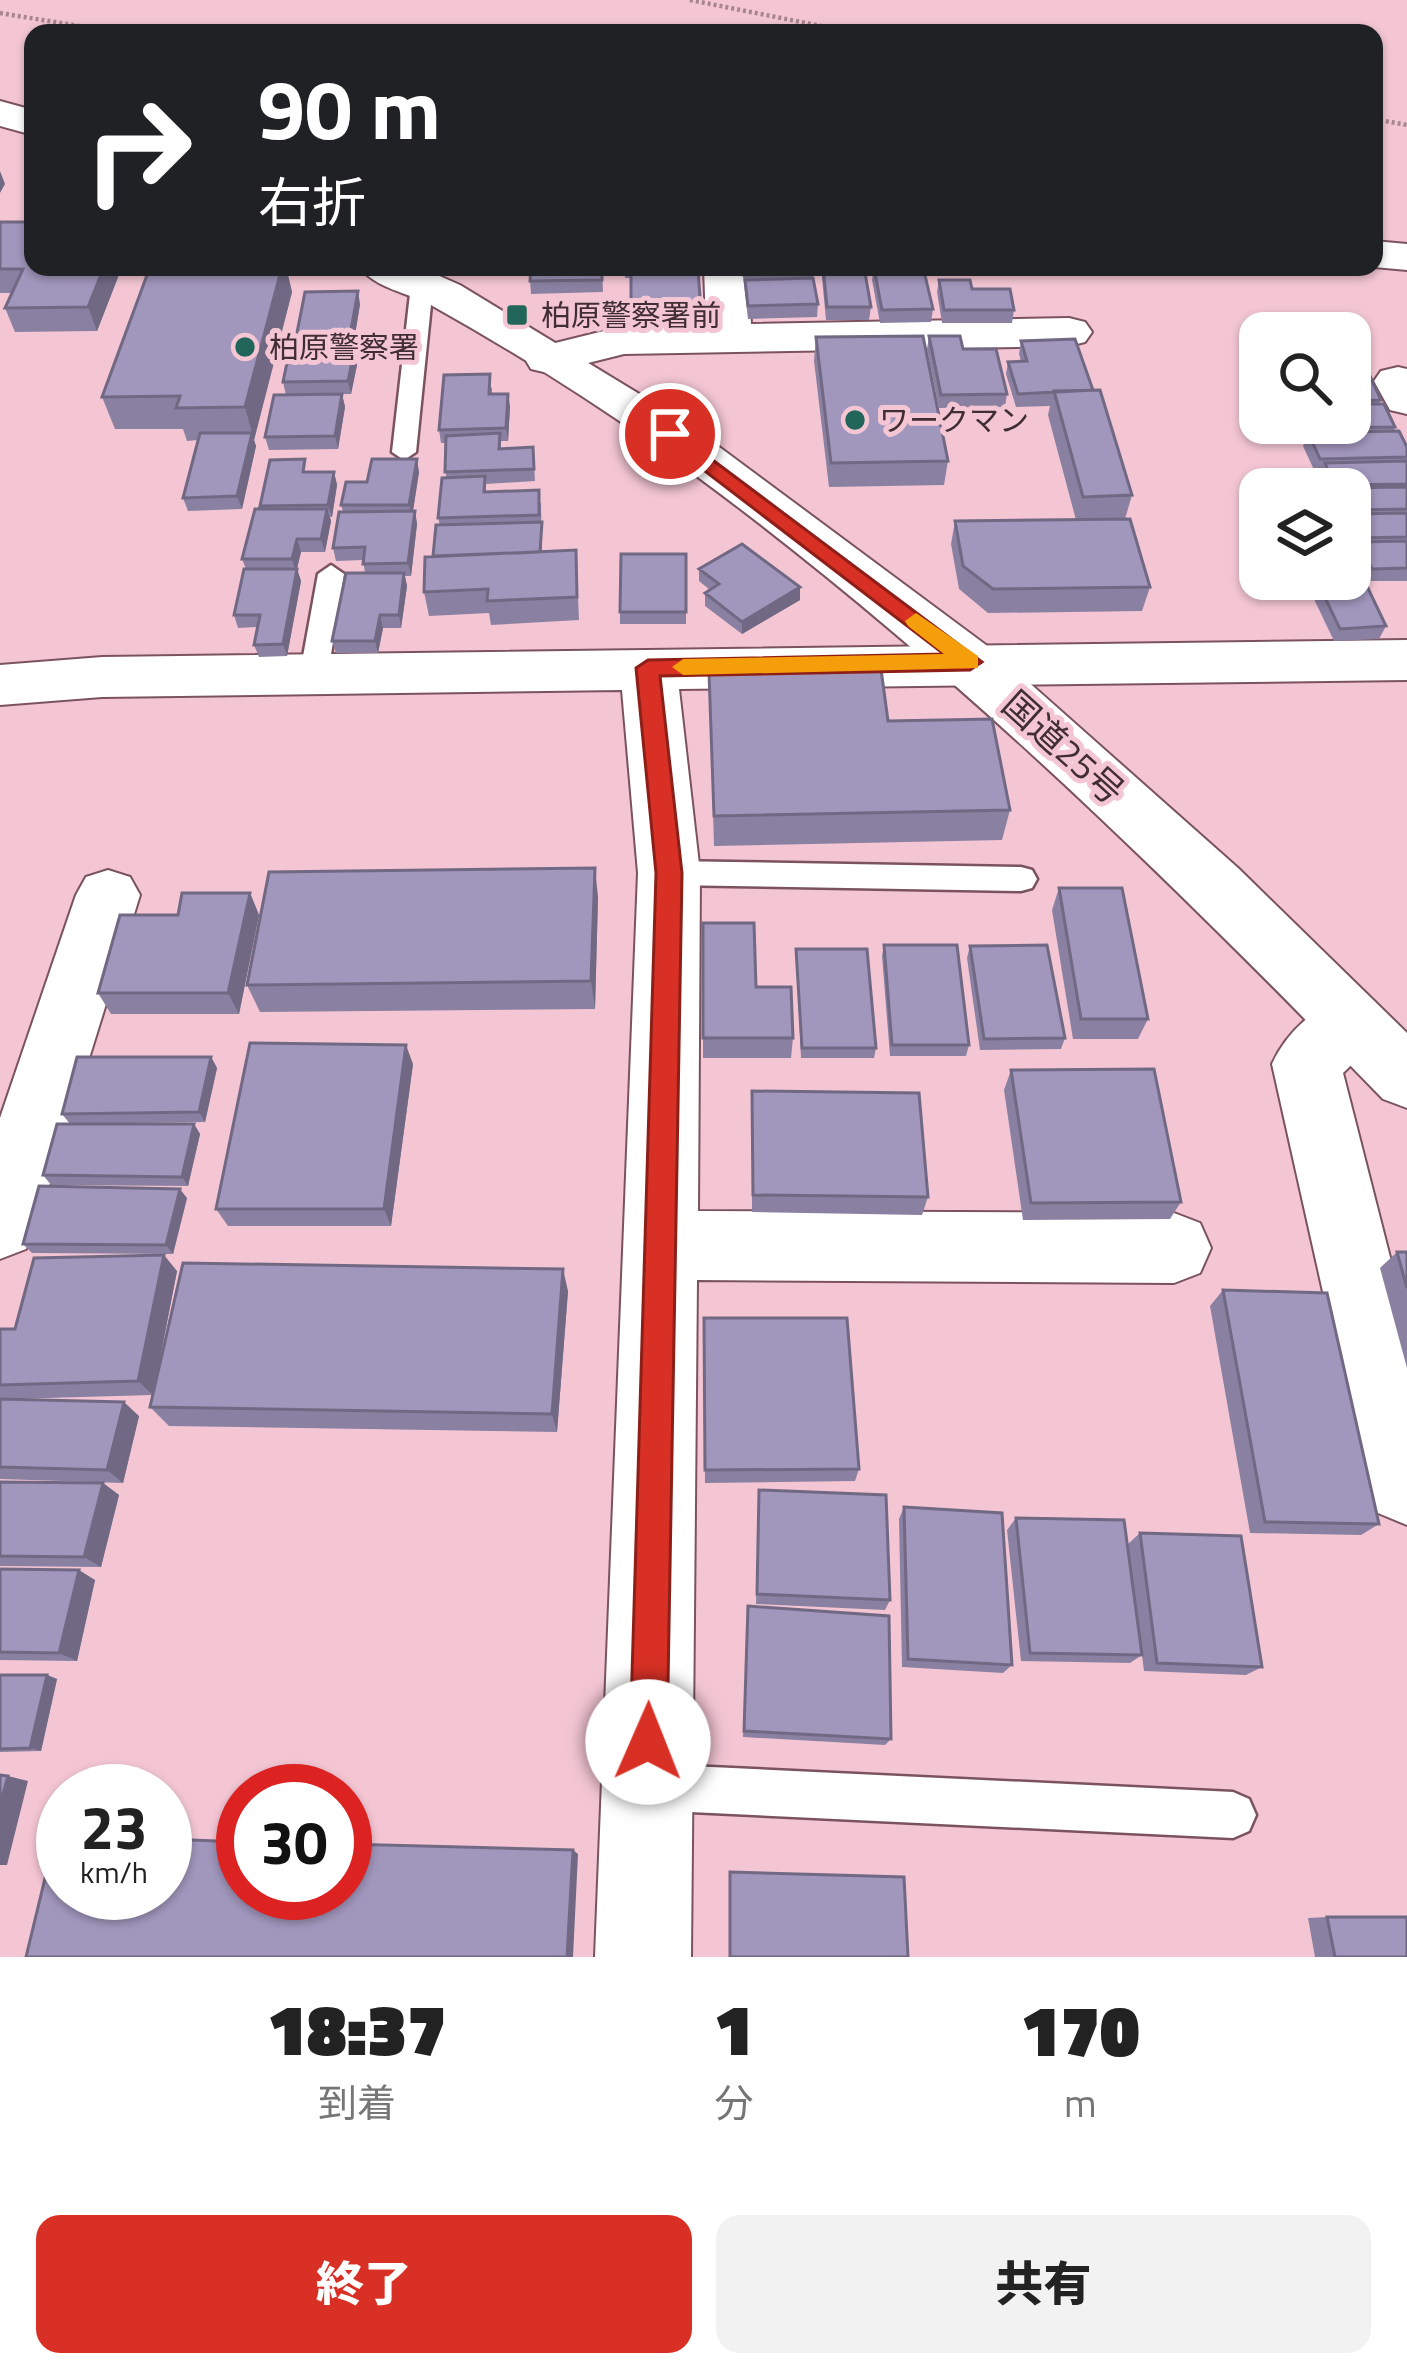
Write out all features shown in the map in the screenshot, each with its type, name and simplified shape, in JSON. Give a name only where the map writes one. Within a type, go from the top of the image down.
[{"type":"main road","name":"国道25号","points":[[402,276],[670,434],[970,662],[1216,886],[1407,1078]]},
{"type":"main road","points":[[726,276],[728,338]]},
{"type":"main road","points":[[548,359],[625,340],[1069,332]]},
{"type":"main road","points":[[0,685],[101,677],[970,662],[1407,660]]},
{"type":"main road","points":[[643,1957],[669,873],[648,668]]},
{"type":"main road","points":[[0,1225],[108,895]]},
{"type":"main road","points":[[1351,1022],[1306,1064],[1407,1484]]},
{"type":"main road","points":[[660,1246],[1174,1248]]},
{"type":"lane","points":[[402,276],[404,452]]},
{"type":"lane","points":[[314,674],[332,574]]},
{"type":"lane","points":[[669,873],[1021,879]]},
{"type":"lane","points":[[647,1787],[1233,1815]]},
{"type":"path","points":[[690,0],[811,24]]},
{"type":"path","points":[[0,13],[67,24]]},
{"type":"building","points":[[0,222],[24,222],[24,276],[100,276],[88,307],[5,308],[23,269],[0,269]]},
{"type":"building","points":[[147,276],[280,276],[245,407],[176,408],[180,396],[102,397]]},
{"type":"building","points":[[530,276],[602,276],[602,280],[530,281]]},
{"type":"building","points":[[631,276],[698,276],[701,311],[670,311],[669,303],[631,304]]},
{"type":"building","points":[[824,276],[866,276],[871,307],[827,307]]},
{"type":"building","points":[[876,276],[925,276],[933,309],[882,310]]},
{"type":"building","points":[[813,278],[818,304],[748,306],[745,280]]},
{"type":"building","points":[[939,280],[970,280],[972,289],[1010,289],[1014,310],[944,310]]},
{"type":"building","points":[[358,291],[348,347],[294,348],[305,292]]},
{"type":"building","points":[[923,336],[948,461],[831,463],[816,337]]},
{"type":"building","points":[[929,336],[960,336],[963,349],[996,349],[1007,394],[941,395]]},
{"type":"building","points":[[1075,339],[1093,390],[1018,394],[1008,362],[1027,361],[1021,341]]},
{"type":"building","points":[[289,353],[354,353],[348,381],[283,382]]},
{"type":"building","points":[[490,374],[489,394],[508,394],[506,428],[439,430],[444,375]]},
{"type":"building","points":[[1371,378],[1381,400],[1371,400]]},
{"type":"building","points":[[1100,390],[1132,495],[1083,497],[1054,391]]},
{"type":"building","points":[[342,394],[335,436],[265,437],[274,395]]},
{"type":"building","points":[[1371,404],[1384,404],[1395,427],[1371,427]]},
{"type":"building","points":[[1399,431],[1407,457],[1320,459],[1313,444],[1371,444],[1371,432]]},
{"type":"building","points":[[200,433],[252,433],[237,496],[183,498]]},
{"type":"building","points":[[500,433],[499,449],[533,447],[534,469],[445,472],[446,436]]},
{"type":"building","points":[[305,459],[303,472],[334,472],[328,505],[260,506],[270,460]]},
{"type":"building","points":[[372,459],[417,459],[409,505],[341,505],[346,482],[367,482]]},
{"type":"building","points":[[1407,461],[1407,484],[1371,484],[1371,468],[1327,468],[1325,463]]},
{"type":"building","points":[[485,476],[484,492],[539,490],[539,515],[438,518],[442,478]]},
{"type":"building","points":[[1407,487],[1407,509],[1371,510],[1371,488]]},
{"type":"building","points":[[255,509],[327,509],[321,539],[297,539],[292,559],[242,559]]},
{"type":"building","points":[[415,511],[408,563],[363,564],[365,547],[333,548],[339,512]]},
{"type":"building","points":[[1407,513],[1407,537],[1371,538],[1371,514]]},
{"type":"building","points":[[1130,519],[1150,587],[993,589],[963,566],[955,521]]},
{"type":"building","points":[[542,522],[540,552],[433,556],[436,525]]},
{"type":"building","points":[[1407,541],[1407,568],[1372,569],[1371,542]]},
{"type":"building","points":[[742,544],[800,587],[742,622],[705,593],[719,584],[699,569]]},
{"type":"building","points":[[576,550],[577,597],[487,601],[488,589],[424,592],[425,557]]},
{"type":"building","points":[[621,554],[686,554],[686,612],[620,612]]},
{"type":"building","points":[[244,569],[297,569],[283,644],[254,645],[260,615],[234,615]]},
{"type":"building","points":[[346,573],[404,573],[399,615],[380,615],[375,641],[332,641]]},
{"type":"building","points":[[1371,595],[1386,626],[1340,629],[1326,600],[1371,600]]},
{"type":"building","points":[[881,669],[888,721],[992,719],[1010,810],[714,816],[709,673]]},
{"type":"building","points":[[595,868],[591,981],[247,985],[269,872]]},
{"type":"building","points":[[1059,888],[1122,888],[1148,1019],[1081,1019]]},
{"type":"building","points":[[182,893],[250,893],[228,993],[98,993],[120,915],[178,915]]},
{"type":"building","points":[[703,923],[754,923],[756,987],[791,987],[793,1038],[703,1038]]},
{"type":"building","points":[[884,945],[957,945],[969,1045],[892,1045]]},
{"type":"building","points":[[1047,945],[1065,1038],[984,1039],[970,946]]},
{"type":"building","points":[[796,949],[867,949],[876,1048],[802,1048]]},
{"type":"building","points":[[250,1043],[406,1045],[384,1209],[216,1209]]},
{"type":"building","points":[[77,1057],[211,1057],[199,1112],[62,1114]]},
{"type":"building","points":[[1154,1069],[1181,1202],[1031,1203],[1011,1070]]},
{"type":"building","points":[[752,1091],[919,1093],[928,1197],[753,1195]]},
{"type":"building","points":[[57,1124],[194,1124],[182,1177],[43,1175]]},
{"type":"building","points":[[39,1186],[180,1189],[166,1245],[23,1244]]},
{"type":"building","points":[[1397,1252],[1407,1252],[1407,1288]]},
{"type":"building","points":[[164,1255],[138,1381],[0,1385],[0,1329],[15,1329],[34,1258]]},
{"type":"building","points":[[183,1263],[563,1269],[552,1414],[150,1407]]},
{"type":"building","points":[[1223,1290],[1327,1293],[1379,1524],[1265,1522]]},
{"type":"building","points":[[704,1318],[847,1318],[859,1469],[705,1470]]},
{"type":"building","points":[[0,1399],[124,1402],[107,1470],[0,1467]]},
{"type":"building","points":[[0,1482],[103,1483],[84,1557],[0,1556]]},
{"type":"building","points":[[759,1490],[886,1495],[890,1600],[757,1594]]},
{"type":"building","points":[[904,1507],[1002,1513],[1012,1665],[908,1659]]},
{"type":"building","points":[[1016,1518],[1124,1520],[1142,1655],[1030,1653]]},
{"type":"building","points":[[1140,1533],[1241,1536],[1262,1667],[1157,1663]]},
{"type":"building","points":[[0,1569],[79,1570],[59,1653],[0,1652]]},
{"type":"building","points":[[748,1606],[889,1616],[891,1739],[744,1731]]},
{"type":"building","points":[[0,1675],[47,1675],[30,1748],[0,1749]]},
{"type":"building","points":[[0,1775],[8,1776],[0,1805]]},
{"type":"building","points":[[192,1840],[216,1841],[216,1920],[372,1920],[372,1845],[573,1850],[567,1957],[26,1957],[36,1916],[36,1920],[192,1920]]},
{"type":"building","points":[[730,1872],[904,1877],[908,1957],[730,1957]]},
{"type":"building","points":[[1327,1917],[1407,1917],[1407,1957],[1335,1957]]},
{"type":"slow traffic","points":[[683,667],[970,662],[916,621]]},
{"type":"place","name":"柏原警察署前","points":[[517,315]]},
{"type":"place","name":"柏原警察署","points":[[245,347]]},
{"type":"place","name":"ワークマン","points":[[855,420]]},
{"type":"route","points":[[648,1742],[669,873],[648,668],[970,662],[670,434]]}]
